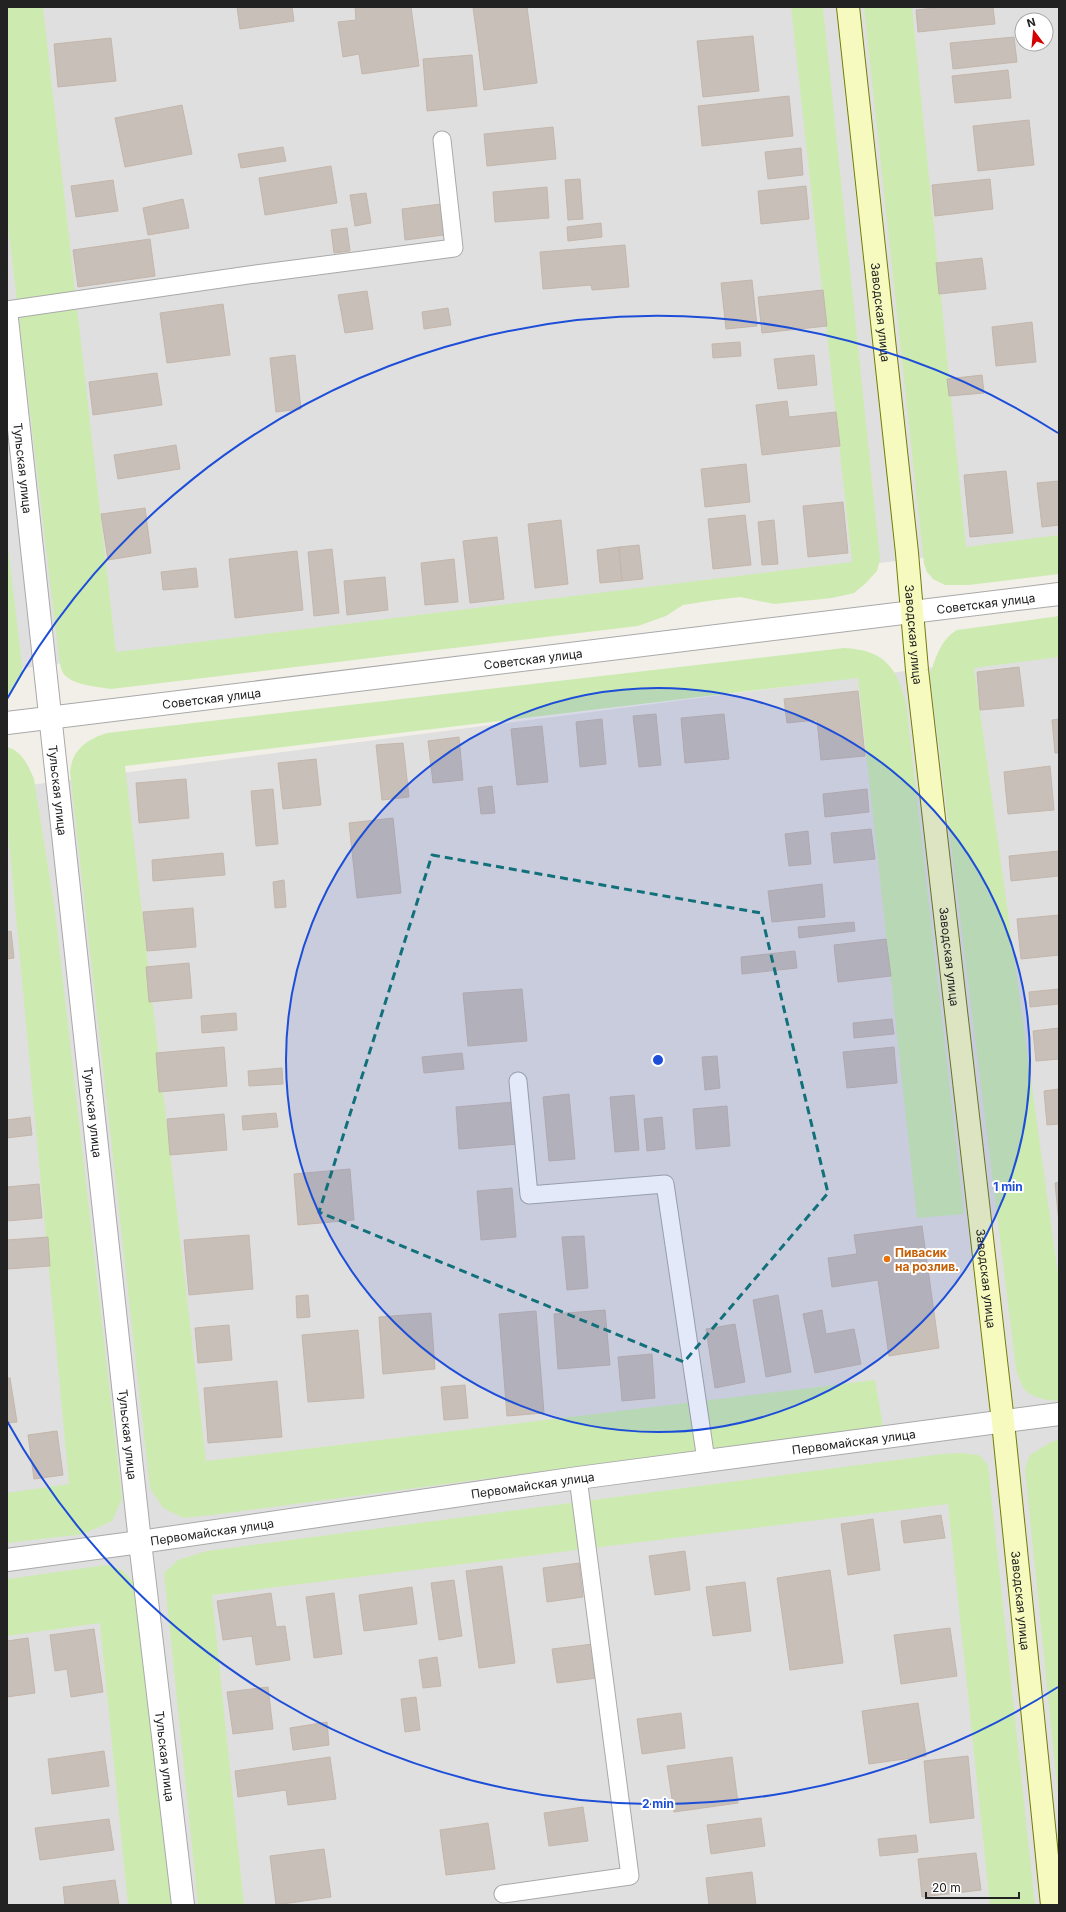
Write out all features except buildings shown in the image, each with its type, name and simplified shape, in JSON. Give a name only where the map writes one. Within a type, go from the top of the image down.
[{"type":"main road","name":"Заводская улица","points":[[848,7],[907,553],[917,670],[1003,1422],[1052,1905]]},
{"type":"street","name":"Тульская улица","points":[[7,319],[140,1542],[183,1905]]},
{"type":"street","name":"Советская улица","points":[[7,723],[1059,594]]},
{"type":"street","name":"Первомайская улица","points":[[7,1560],[706,1460],[1059,1414]]},
{"type":"lane","points":[[7,310],[256,274],[454,248],[442,140]]},
{"type":"lane","points":[[518,1081],[530,1195],[665,1184],[706,1460]]},
{"type":"lane","points":[[503,1894],[630,1876],[578,1478]]},
{"type":"highlighted area","points":[[432,855],[761,913],[828,1193],[684,1362],[319,1212]]},
{"type":"shaded area","points":[[7,7],[1059,7],[1059,541],[7,670]]},
{"type":"shaded area","points":[[1059,651],[1059,1905],[7,1905],[7,788]]},
{"type":"green space","points":[[7,7],[43,7],[116,652],[852,562],[791,7],[823,7],[880,559],[877,571],[854,593],[832,598],[774,604],[740,597],[715,600],[683,605],[666,616],[638,626],[111,689],[91,686],[77,682],[65,676],[60,666],[7,217]]},
{"type":"green space","points":[[864,7],[912,7],[966,547],[1059,535],[1059,574],[969,585],[945,585],[933,579],[927,572],[924,564]]},
{"type":"green space","points":[[7,538],[23,674],[11,692],[7,694]]},
{"type":"green space","points":[[1059,616],[1059,657],[974,668],[1059,1282],[1059,1401],[1041,1398],[1028,1393],[1022,1385],[1016,1369],[930,674],[946,639],[957,630]]},
{"type":"green space","points":[[844,648],[858,649],[869,652],[886,662],[898,679],[906,703],[964,1214],[917,1218],[858,678],[125,766],[206,1461],[875,1380],[883,1426],[212,1515],[184,1518],[163,1508],[150,1488],[70,772],[71,764],[77,752],[87,742],[107,733]]},
{"type":"green space","points":[[7,747],[21,755],[34,779],[55,911],[122,1499],[112,1521],[84,1534],[7,1543],[7,1493],[69,1484],[7,820]]},
{"type":"green space","points":[[1059,1440],[1059,1805],[1025,1469],[1030,1455],[1051,1442]]},
{"type":"green space","points":[[960,1453],[979,1455],[988,1465],[1035,1905],[990,1905],[948,1504],[212,1595],[244,1905],[198,1905],[164,1573],[178,1560],[207,1551],[942,1454]]},
{"type":"green space","points":[[107,1565],[122,1570],[139,1588],[173,1905],[128,1905],[100,1623],[7,1636],[7,1579]]},
{"type":"place","name":"Пивасик на розлив.","points":[[887,1259]]}]
